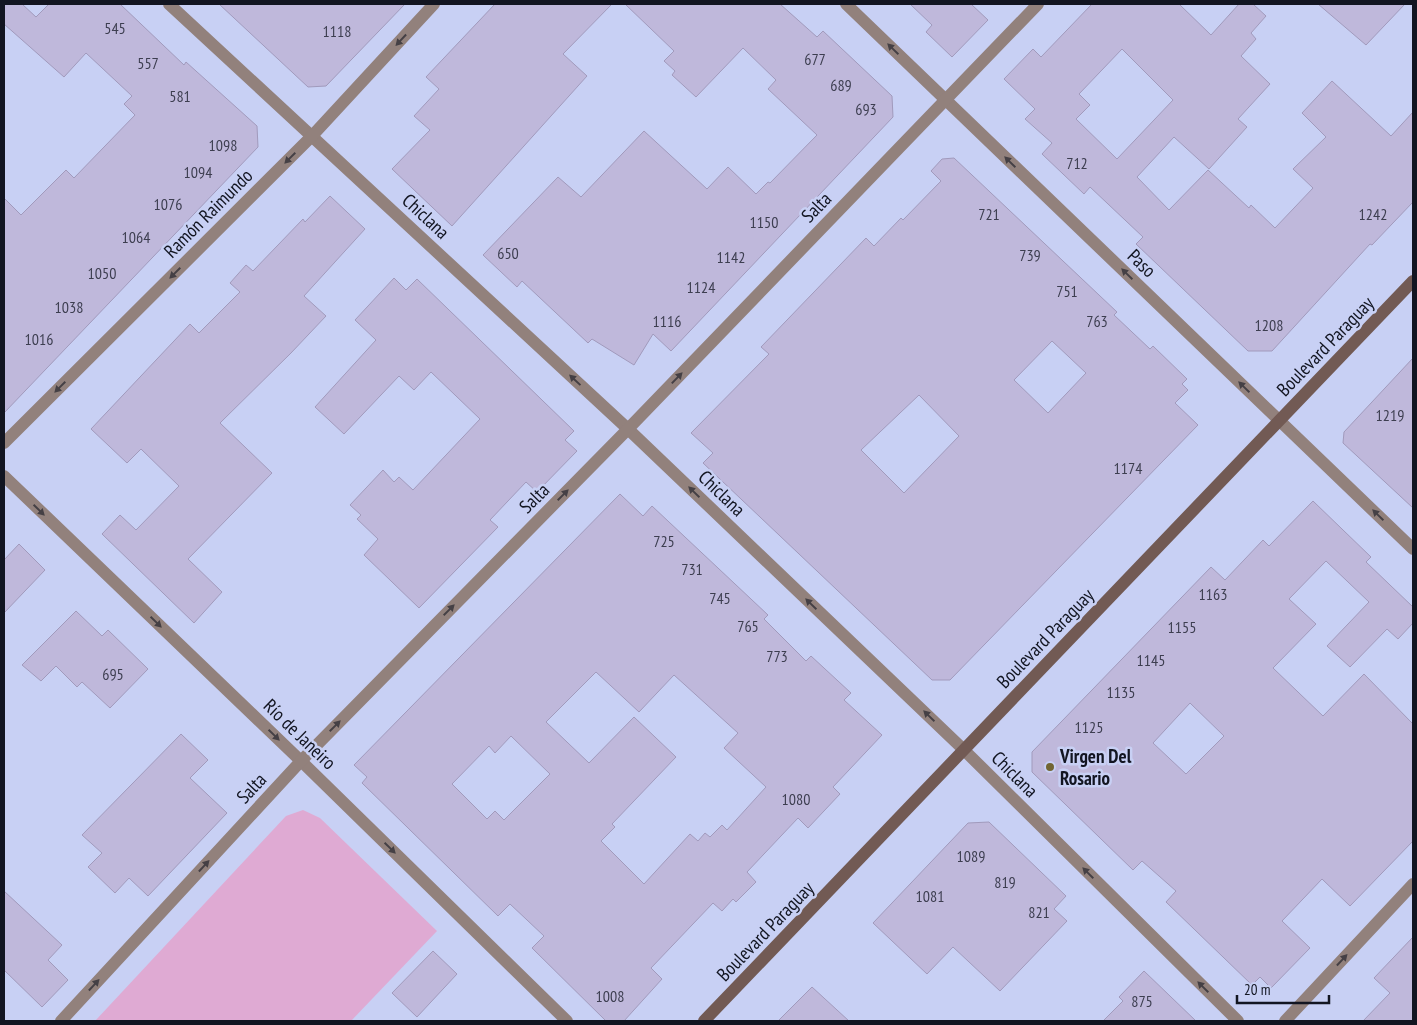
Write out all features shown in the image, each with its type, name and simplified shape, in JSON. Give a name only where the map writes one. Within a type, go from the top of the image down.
[{"type":"main road","name":"Boulevard Paraguay","points":[[704,1021],[1413,281]]},
{"type":"street","name":"Chiclana","points":[[169,4],[628,429],[964,750],[1238,1021]]},
{"type":"street","name":"Ramón Raimundo","points":[[4,443],[312,136],[434,4]]},
{"type":"street","name":"Paso","points":[[846,4],[1413,549]]},
{"type":"street","name":"Salta","points":[[60,1021],[301,761],[628,429],[1038,4]]},
{"type":"street","name":"Río de Janeiro","points":[[4,476],[301,761],[567,1021]]},
{"type":"street","points":[[1285,1021],[1413,884]]},
{"type":"shaded area","points":[[303,810],[320,818],[437,931],[351,1021],[95,1021],[286,816]]},
{"type":"building","points":[[4,4],[22,4],[36,17],[49,4],[120,4],[184,65],[186,62],[257,126],[258,147],[4,413],[4,198],[21,215],[66,170],[74,178],[135,115],[124,104],[132,96],[86,53],[64,77],[4,24]]},
{"type":"building","points":[[219,4],[405,4],[326,86],[308,87]]},
{"type":"building","points":[[495,4],[612,4],[563,54],[587,76],[452,226],[392,169],[430,130],[414,116],[439,89],[426,77]]},
{"type":"building","points":[[625,4],[780,4],[817,37],[823,31],[892,96],[893,117],[671,351],[653,334],[634,365],[592,339],[588,343],[522,281],[517,287],[483,255],[558,177],[581,197],[644,131],[707,189],[728,167],[756,194],[768,182],[770,183],[817,135],[768,89],[776,80],[743,48],[696,97],[672,75],[675,71],[664,61],[674,51]]},
{"type":"building","points":[[910,4],[971,4],[988,20],[952,57],[926,32],[932,25]]},
{"type":"building","points":[[1092,4],[1179,4],[1211,35],[1239,4],[1253,4],[1266,16],[1251,33],[1256,39],[1241,56],[1270,84],[1238,119],[1247,127],[1209,169],[1174,137],[1137,177],[1169,210],[1208,170],[1249,208],[1251,205],[1275,228],[1313,188],[1293,169],[1326,137],[1302,113],[1332,81],[1391,136],[1413,112],[1413,202],[1372,245],[1370,244],[1272,351],[1248,351],[1136,244],[1143,237],[1090,187],[1084,194],[1042,154],[1052,143],[1025,119],[1035,109],[1004,79],[1033,49],[1041,57]],"holes":[[[1122,49],[1173,100],[1117,159],[1076,119],[1090,105],[1079,94]]]},
{"type":"building","points":[[1318,4],[1405,4],[1366,45]]},
{"type":"building","points":[[954,158],[1117,312],[1114,315],[1150,349],[1153,346],[1187,379],[1182,384],[1188,390],[1175,403],[1198,425],[950,680],[932,680],[703,463],[713,453],[691,433],[769,354],[761,347],[866,238],[874,246],[901,218],[903,220],[941,181],[931,171],[942,159]],"holes":[[[1052,341],[1086,373],[1048,413],[1014,380]],[[919,395],[959,436],[904,493],[861,450]]]},
{"type":"building","points":[[330,196],[365,229],[304,296],[326,316],[220,423],[272,473],[188,559],[222,592],[194,623],[102,534],[120,515],[136,530],[179,486],[141,449],[127,463],[91,429],[190,324],[199,333],[240,292],[230,283],[246,265],[253,271],[303,219],[305,222]]},
{"type":"building","points":[[394,278],[406,290],[417,279],[574,431],[565,440],[577,451],[537,492],[526,482],[490,520],[498,527],[419,608],[364,555],[378,539],[357,519],[361,515],[350,505],[383,470],[394,482],[399,477],[413,490],[480,419],[431,372],[414,390],[399,376],[344,434],[315,407],[376,340],[355,320]]},
{"type":"building","points":[[1413,358],[1413,508],[1343,443],[1344,432]]},
{"type":"building","points":[[620,494],[643,516],[652,506],[768,615],[764,619],[806,661],[811,656],[851,693],[844,700],[882,735],[833,787],[840,794],[808,828],[798,818],[747,872],[756,882],[736,902],[733,899],[722,911],[713,903],[651,968],[662,979],[624,1021],[606,1021],[532,948],[544,936],[510,904],[498,916],[362,783],[367,777],[354,765]],"holes":[[[596,672],[639,712],[674,675],[738,733],[724,748],[766,787],[727,830],[722,825],[710,837],[705,833],[698,841],[690,834],[644,884],[601,841],[615,827],[612,824],[676,757],[634,717],[589,763],[546,722]],[[511,736],[550,774],[504,820],[495,811],[487,819],[452,784],[489,746],[495,753]]]},
{"type":"building","points":[[1313,501],[1371,557],[1366,562],[1413,607],[1413,623],[1398,639],[1387,629],[1350,667],[1327,646],[1369,602],[1326,561],[1289,599],[1316,624],[1273,668],[1323,716],[1364,674],[1413,724],[1413,841],[1350,906],[1322,879],[1282,921],[1310,948],[1271,988],[1260,977],[1252,985],[1166,902],[1176,891],[1142,861],[1133,870],[1032,772],[1032,752],[1211,567],[1225,580],[1263,540],[1269,546]],"holes":[[[1190,703],[1224,736],[1186,774],[1153,743]]]},
{"type":"building","points":[[19,544],[45,570],[4,613],[4,560]]},
{"type":"building","points":[[76,611],[102,636],[108,630],[148,669],[110,708],[82,682],[77,687],[56,666],[41,681],[22,665]]},
{"type":"building","points":[[181,734],[208,760],[190,778],[227,813],[148,896],[129,878],[115,893],[88,867],[102,853],[82,835]]},
{"type":"building","points":[[989,822],[1066,896],[1054,909],[1067,921],[1000,991],[953,947],[927,974],[873,923],[968,823]]},
{"type":"building","points":[[4,891],[62,945],[48,960],[68,980],[42,1007],[4,970]]},
{"type":"building","points":[[1413,937],[1413,1021],[1363,1021],[1390,993],[1374,978]]},
{"type":"building","points":[[433,951],[457,974],[417,1017],[392,993]]},
{"type":"building","points":[[1144,971],[1196,1021],[1103,1021],[1123,1001],[1119,997]]},
{"type":"building","points":[[812,987],[849,1021],[778,1021]]},
{"type":"place","name":"Virgen Del Rosario","points":[[1050,767]]}]
